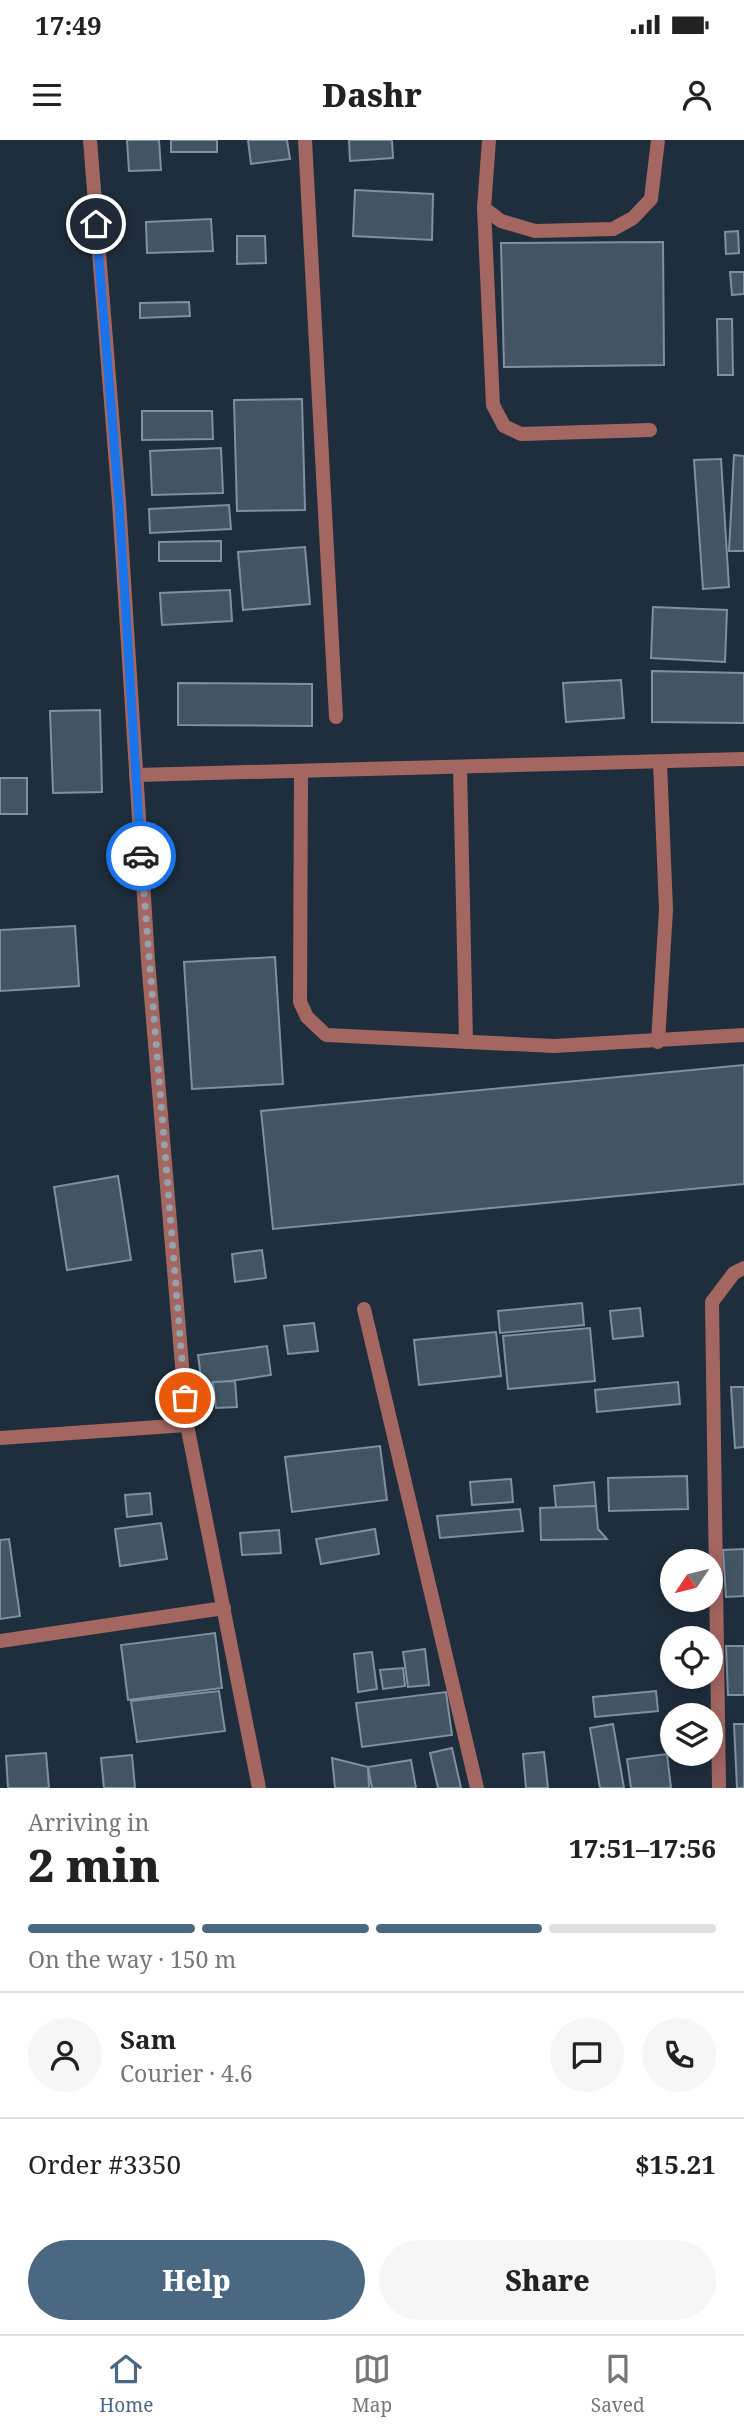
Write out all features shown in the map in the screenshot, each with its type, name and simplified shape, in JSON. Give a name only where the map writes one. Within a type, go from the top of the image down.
[{"type":"street","points":[[90,140],[119,502],[148,960],[187,1425],[259,1788]]},
{"type":"street","points":[[305,140],[336,717]]},
{"type":"street","points":[[489,140],[484,208],[493,405],[504,426],[521,434],[650,430]]},
{"type":"street","points":[[484,208],[501,221],[535,231],[612,229],[633,218],[651,199],[657,140]]},
{"type":"street","points":[[136,775],[744,760]]},
{"type":"street","points":[[658,1042],[666,911],[660,762]]},
{"type":"street","points":[[460,767],[466,1042]]},
{"type":"street","points":[[301,771],[300,1002],[307,1017],[326,1035],[554,1046],[744,1035]]},
{"type":"street","points":[[719,1788],[712,1302],[734,1273],[744,1268]]},
{"type":"street","points":[[364,1310],[477,1788]]},
{"type":"street","points":[[0,1438],[187,1425]]},
{"type":"street","points":[[0,1641],[224,1608]]},
{"type":"building","points":[[127,140],[159,140],[161,170],[129,171]]},
{"type":"building","points":[[171,140],[217,140],[217,152],[171,152]]},
{"type":"building","points":[[248,140],[287,140],[290,159],[251,164]]},
{"type":"building","points":[[349,140],[392,140],[393,158],[350,161]]},
{"type":"building","points":[[355,190],[433,194],[432,240],[353,236]]},
{"type":"building","points":[[211,219],[213,251],[147,253],[146,222]]},
{"type":"building","points":[[738,231],[739,253],[726,254],[725,232]]},
{"type":"building","points":[[237,236],[265,236],[266,263],[237,264]]},
{"type":"building","points":[[663,242],[664,365],[504,367],[501,243]]},
{"type":"building","points":[[730,272],[744,272],[744,294],[732,295]]},
{"type":"building","points":[[189,302],[190,316],[140,318],[140,303]]},
{"type":"building","points":[[717,319],[732,319],[733,375],[718,375]]},
{"type":"building","points":[[302,399],[305,510],[237,511],[234,400]]},
{"type":"building","points":[[142,411],[212,411],[213,439],[142,440]]},
{"type":"building","points":[[221,448],[223,493],[152,495],[150,451]]},
{"type":"building","points":[[734,455],[744,456],[744,551],[729,551]]},
{"type":"building","points":[[721,459],[729,587],[703,589],[694,460]]},
{"type":"building","points":[[229,505],[231,529],[150,533],[149,509]]},
{"type":"building","points":[[221,541],[221,561],[159,561],[159,542]]},
{"type":"building","points":[[305,547],[310,604],[243,610],[238,552]]},
{"type":"building","points":[[230,590],[232,621],[162,625],[160,593]]},
{"type":"building","points":[[653,607],[727,610],[725,662],[651,658]]},
{"type":"building","points":[[652,671],[744,673],[744,723],[652,722]]},
{"type":"building","points":[[621,680],[624,718],[566,722],[563,683]]},
{"type":"building","points":[[178,683],[312,684],[312,726],[178,725]]},
{"type":"building","points":[[100,710],[102,792],[53,793],[50,711]]},
{"type":"building","points":[[0,778],[27,778],[27,814],[0,814]]},
{"type":"building","points":[[75,926],[79,986],[0,991],[0,930]]},
{"type":"building","points":[[275,957],[283,1084],[192,1089],[184,962]]},
{"type":"building","points":[[744,1065],[744,1184],[273,1229],[261,1111]]},
{"type":"building","points":[[118,1176],[131,1260],[67,1270],[54,1187]]},
{"type":"building","points":[[262,1250],[266,1278],[235,1282],[232,1254]]},
{"type":"building","points":[[582,1303],[584,1325],[500,1333],[498,1311]]},
{"type":"building","points":[[640,1308],[643,1336],[613,1339],[610,1311]]},
{"type":"building","points":[[314,1323],[318,1351],[288,1354],[284,1326]]},
{"type":"building","points":[[590,1328],[595,1381],[508,1389],[503,1336]]},
{"type":"building","points":[[496,1332],[501,1376],[419,1385],[414,1340]]},
{"type":"building","points":[[267,1346],[271,1375],[202,1385],[198,1355]]},
{"type":"building","points":[[235,1381],[237,1407],[216,1408],[213,1382]]},
{"type":"building","points":[[678,1382],[680,1404],[597,1412],[595,1390]]},
{"type":"building","points":[[731,1387],[744,1387],[744,1447],[735,1448]]},
{"type":"building","points":[[380,1446],[387,1500],[292,1512],[285,1457]]},
{"type":"building","points":[[687,1476],[688,1509],[609,1511],[608,1478]]},
{"type":"building","points":[[511,1479],[513,1502],[472,1505],[470,1482]]},
{"type":"building","points":[[594,1482],[596,1506],[556,1509],[554,1486]]},
{"type":"building","points":[[150,1493],[152,1514],[127,1517],[125,1495]]},
{"type":"building","points":[[596,1506],[598,1529],[607,1539],[541,1540],[540,1508]]},
{"type":"building","points":[[520,1509],[523,1531],[440,1538],[437,1516]]},
{"type":"building","points":[[161,1523],[167,1559],[120,1566],[115,1529]]},
{"type":"building","points":[[375,1529],[379,1554],[321,1564],[316,1539]]},
{"type":"building","points":[[279,1530],[281,1553],[242,1555],[240,1533]]},
{"type":"building","points":[[9,1539],[20,1616],[0,1619],[0,1540]]},
{"type":"building","points":[[744,1549],[744,1596],[726,1597],[723,1550]]},
{"type":"building","points":[[215,1633],[222,1688],[128,1700],[121,1645]]},
{"type":"building","points":[[726,1646],[744,1646],[744,1695],[728,1695]]},
{"type":"building","points":[[425,1649],[429,1685],[408,1687],[403,1652]]},
{"type":"building","points":[[372,1652],[377,1689],[358,1692],[354,1654]]},
{"type":"building","points":[[403,1668],[405,1686],[383,1689],[380,1670]]},
{"type":"building","points":[[219,1691],[225,1731],[137,1742],[131,1701]]},
{"type":"building","points":[[656,1691],[658,1711],[595,1717],[593,1697]]},
{"type":"building","points":[[446,1692],[452,1735],[362,1747],[356,1703]]},
{"type":"building","points":[[613,1724],[624,1788],[600,1788],[590,1728]]},
{"type":"building","points":[[734,1724],[744,1724],[744,1788],[737,1788]]},
{"type":"building","points":[[452,1748],[461,1788],[438,1788],[430,1753]]},
{"type":"building","points":[[544,1752],[548,1788],[526,1788],[523,1754]]},
{"type":"building","points":[[46,1753],[49,1788],[8,1788],[6,1756]]},
{"type":"building","points":[[132,1755],[135,1788],[104,1788],[101,1758]]},
{"type":"building","points":[[660,1755],[660,1766],[668,1766],[671,1788],[631,1788],[627,1759]]},
{"type":"building","points":[[332,1758],[368,1767],[369,1788],[335,1788]]},
{"type":"building","points":[[411,1760],[416,1788],[372,1788],[368,1767]]},
{"type":"way so far","points":[[141,856],[185,1398]]},
{"type":"route","points":[[96,224],[119,502],[141,856]]}]
